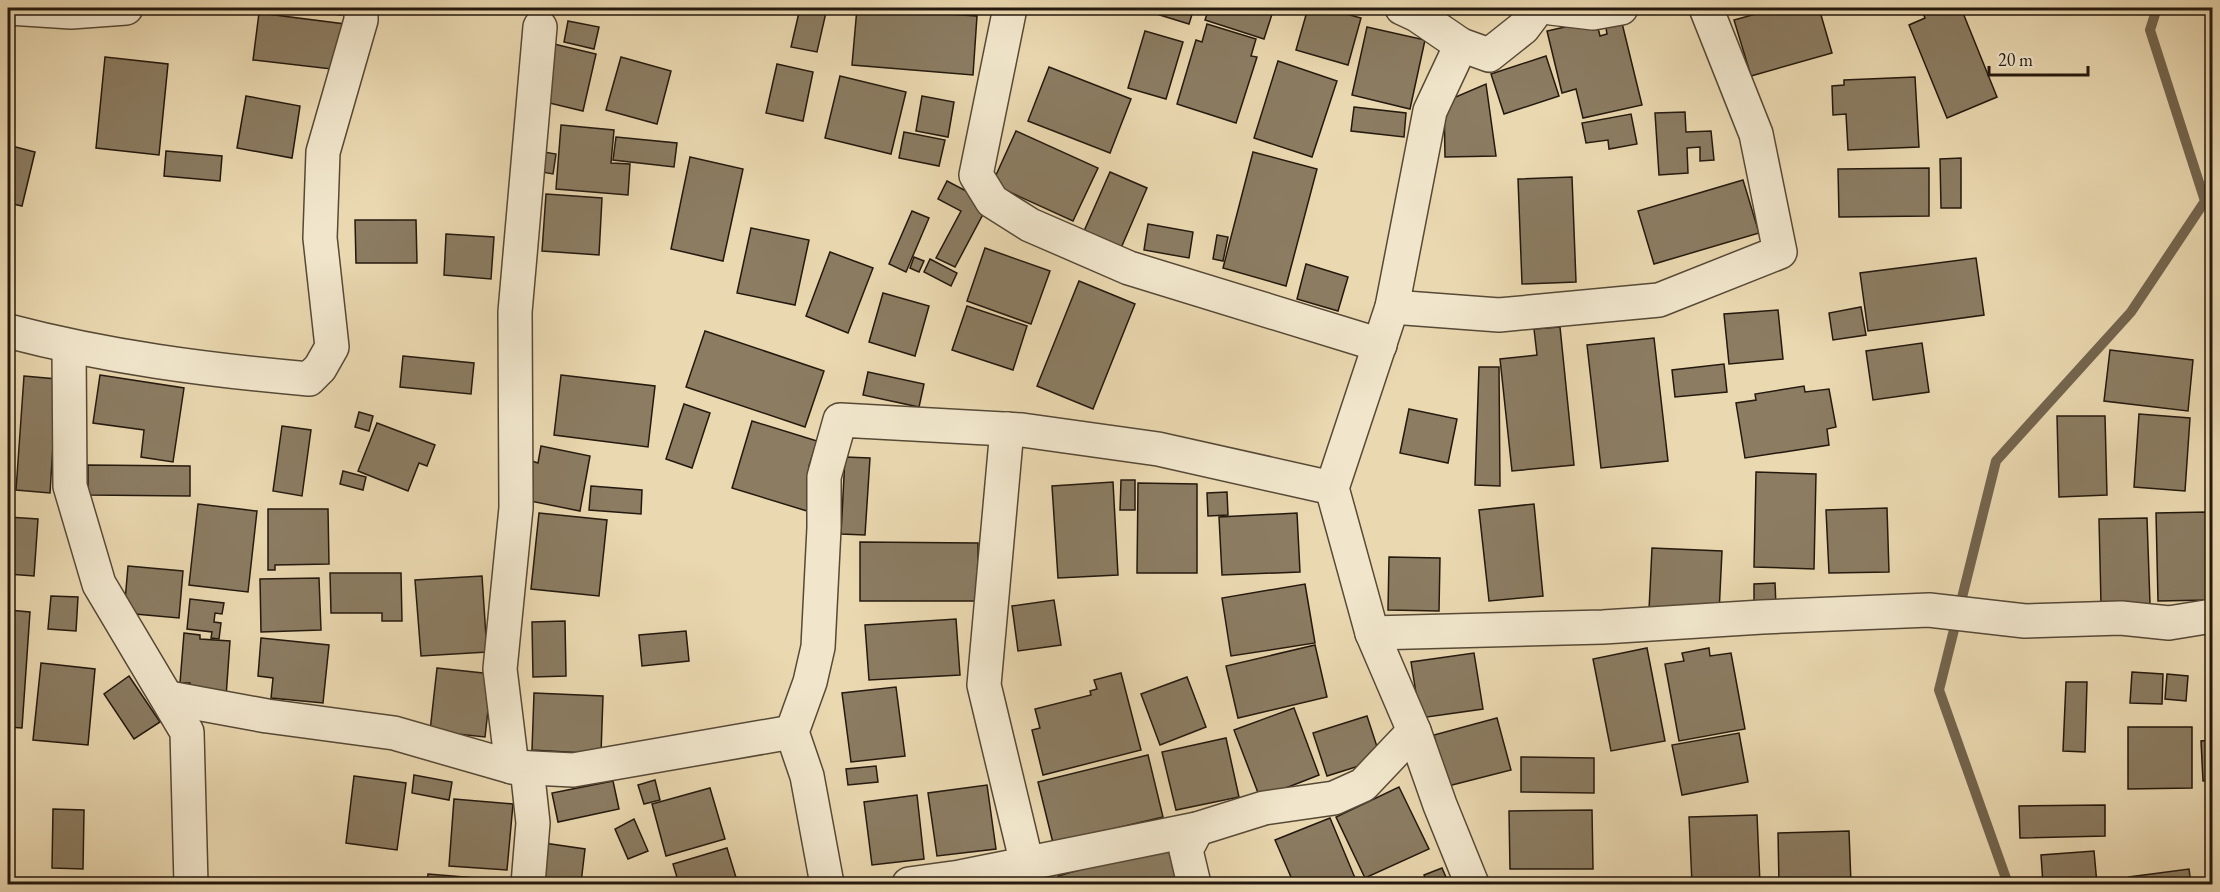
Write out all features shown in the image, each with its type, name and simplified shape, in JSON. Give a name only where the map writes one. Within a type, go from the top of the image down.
[{"type":"street","points":[[9,8],[71,12],[126,8]]},
{"type":"street","points":[[8,330],[69,347],[215,371],[309,379],[320,368],[332,348],[320,238],[323,152],[361,20],[361,8]]},
{"type":"street","points":[[1010,8],[976,174],[992,201],[1030,225],[1129,268],[1380,345]]},
{"type":"street","points":[[1402,8],[1417,15],[1461,45],[1489,55],[1523,28],[1538,8]]},
{"type":"street","points":[[1551,8],[1593,13],[1621,8]]},
{"type":"street","points":[[1392,307],[1499,315],[1659,300],[1780,252],[1756,134],[1706,8]]},
{"type":"street","points":[[528,885],[533,823],[500,669],[516,508],[515,312],[540,27]]},
{"type":"street","points":[[1461,45],[1430,111],[1392,307],[1332,488],[1372,633],[1414,731],[1472,885]]},
{"type":"street","points":[[69,347],[70,486],[99,584],[169,698],[187,732],[191,885]]},
{"type":"street","points":[[827,885],[807,776],[792,732],[810,682],[818,646],[824,528],[824,477],[840,420],[1022,430],[1158,449],[1332,488]]},
{"type":"street","points":[[1007,429],[984,685],[1027,864]]},
{"type":"street","points":[[1372,633],[1603,627],[1929,610],[2025,621],[2121,618],[2169,623],[2212,616]]},
{"type":"street","points":[[169,698],[267,716],[394,733],[520,767],[573,770],[792,732]]},
{"type":"street","points":[[909,885],[1197,830],[1264,808],[1334,798],[1363,785],[1414,731]]},
{"type":"street","points":[[1194,885],[1186,850],[1197,830]]},
{"type":"building","points":[[280,8],[342,8],[341,15]]},
{"type":"building","points":[[800,8],[827,8],[817,52],[791,47]]},
{"type":"building","points":[[857,8],[977,16],[973,75],[852,65]]},
{"type":"building","points":[[1137,8],[1194,8],[1189,24]]},
{"type":"building","points":[[1209,8],[1274,8],[1264,39],[1205,20]]},
{"type":"building","points":[[1308,8],[1324,8],[1361,18],[1348,65],[1296,50]]},
{"type":"building","points":[[1777,8],[1819,8],[1832,53],[1751,76],[1734,20]]},
{"type":"building","points":[[1921,8],[1961,8],[1997,97],[1947,118],[1909,25],[1925,18]]},
{"type":"building","points":[[259,13],[345,24],[340,70],[253,60]]},
{"type":"building","points":[[1621,19],[1642,105],[1583,118],[1576,89],[1562,93],[1547,31],[1596,20],[1600,36],[1607,34],[1605,22]]},
{"type":"building","points":[[568,21],[599,27],[594,49],[564,42]]},
{"type":"building","points":[[1207,24],[1256,39],[1251,56],[1257,57],[1236,123],[1177,104],[1196,40],[1202,42]]},
{"type":"building","points":[[1367,27],[1425,40],[1410,109],[1352,95]]},
{"type":"building","points":[[1145,31],[1183,42],[1166,99],[1128,88]]},
{"type":"building","points":[[554,44],[596,54],[583,111],[541,101]]},
{"type":"building","points":[[1546,56],[1559,96],[1504,114],[1491,74]]},
{"type":"building","points":[[105,57],[168,64],[159,155],[96,148]]},
{"type":"building","points":[[621,57],[671,71],[657,124],[606,110]]},
{"type":"building","points":[[1278,61],[1337,81],[1312,157],[1254,138]]},
{"type":"building","points":[[777,64],[813,72],[803,121],[766,113]]},
{"type":"building","points":[[1049,67],[1131,99],[1110,153],[1028,121]]},
{"type":"building","points":[[840,76],[906,92],[891,154],[825,138]]},
{"type":"building","points":[[1915,77],[1919,147],[1848,150],[1846,114],[1833,115],[1832,86],[1844,85],[1844,80]]},
{"type":"building","points":[[1486,84],[1496,156],[1445,157],[1444,102]]},
{"type":"building","points":[[246,96],[300,106],[292,158],[237,148]]},
{"type":"building","points":[[922,96],[954,102],[948,137],[916,131]]},
{"type":"building","points":[[1354,107],[1406,113],[1404,137],[1351,131]]},
{"type":"building","points":[[1685,112],[1686,132],[1711,131],[1714,160],[1700,161],[1700,147],[1687,148],[1688,173],[1659,175],[1655,113]]},
{"type":"building","points":[[1631,114],[1637,144],[1609,149],[1608,140],[1586,143],[1582,123]]},
{"type":"building","points":[[561,125],[614,130],[611,163],[630,164],[628,195],[556,189]]},
{"type":"building","points":[[1016,131],[1098,168],[1073,221],[992,184]]},
{"type":"building","points":[[904,132],[945,140],[939,166],[899,158]]},
{"type":"building","points":[[616,137],[677,143],[674,167],[613,160]]},
{"type":"building","points":[[8,145],[35,152],[22,206],[8,203]]},
{"type":"building","points":[[166,151],[222,156],[220,181],[164,176]]},
{"type":"building","points":[[538,151],[556,154],[553,174],[536,171]]},
{"type":"building","points":[[1253,152],[1317,169],[1286,286],[1223,268]]},
{"type":"building","points":[[690,157],[743,169],[723,261],[671,249]]},
{"type":"building","points":[[1961,158],[1961,208],[1941,208],[1940,159]]},
{"type":"building","points":[[1929,168],[1929,216],[1839,217],[1838,169]]},
{"type":"building","points":[[1110,172],[1147,188],[1118,255],[1081,238]]},
{"type":"building","points":[[1572,177],[1576,282],[1522,284],[1518,179]]},
{"type":"building","points":[[1743,180],[1759,233],[1654,264],[1638,211]]},
{"type":"building","points":[[947,181],[989,203],[955,267],[936,258],[961,211],[938,199]]},
{"type":"building","points":[[546,194],[602,198],[599,255],[542,251]]},
{"type":"building","points":[[912,211],[929,218],[906,272],[889,264]]},
{"type":"building","points":[[355,220],[416,220],[417,263],[356,263]]},
{"type":"building","points":[[1148,224],[1193,232],[1189,258],[1144,250]]},
{"type":"building","points":[[751,228],[809,240],[795,305],[737,293]]},
{"type":"building","points":[[446,234],[494,237],[491,279],[444,275]]},
{"type":"building","points":[[1217,235],[1228,237],[1223,261],[1213,259]]},
{"type":"building","points":[[985,248],[1050,271],[1031,324],[967,301]]},
{"type":"building","points":[[830,252],[873,268],[848,333],[806,316]]},
{"type":"building","points":[[914,257],[924,261],[919,272],[910,268]]},
{"type":"building","points":[[1976,258],[1984,315],[1868,331],[1860,273]]},
{"type":"building","points":[[930,259],[957,273],[951,286],[924,272]]},
{"type":"building","points":[[1306,264],[1348,277],[1338,311],[1297,299]]},
{"type":"building","points":[[1079,281],[1135,304],[1093,409],[1037,386]]},
{"type":"building","points":[[883,293],[929,306],[915,356],[869,342]]},
{"type":"building","points":[[967,306],[1027,326],[1013,370],[952,350]]},
{"type":"building","points":[[1861,307],[1866,335],[1833,340],[1829,313]]},
{"type":"building","points":[[1778,310],[1783,359],[1729,364],[1724,314]]},
{"type":"building","points":[[1560,327],[1574,465],[1512,471],[1500,359],[1537,355],[1534,329]]},
{"type":"building","points":[[705,331],[824,371],[805,427],[686,387]]},
{"type":"building","points":[[1654,338],[1668,461],[1601,468],[1587,345]]},
{"type":"building","points":[[1922,343],[1929,392],[1873,400],[1866,351]]},
{"type":"building","points":[[2110,350],[2193,360],[2188,411],[2104,401]]},
{"type":"building","points":[[403,356],[474,363],[471,394],[400,387]]},
{"type":"building","points":[[1724,364],[1727,392],[1675,397],[1672,370]]},
{"type":"building","points":[[1479,367],[1499,367],[1500,486],[1475,485]]},
{"type":"building","points":[[868,372],[924,384],[919,407],[863,395]]},
{"type":"building","points":[[100,375],[184,388],[173,462],[141,457],[144,430],[93,423]]},
{"type":"building","points":[[561,375],[655,386],[648,447],[554,435]]},
{"type":"building","points":[[24,376],[57,379],[50,493],[16,490]]},
{"type":"building","points":[[1804,386],[1805,392],[1829,389],[1836,427],[1827,429],[1829,445],[1745,458],[1736,403],[1756,400],[1755,394]]},
{"type":"building","points":[[684,404],[710,413],[692,468],[666,459]]},
{"type":"building","points":[[1409,409],[1457,419],[1448,463],[1400,453]]},
{"type":"building","points":[[359,412],[373,416],[369,431],[355,427]]},
{"type":"building","points":[[2139,414],[2190,418],[2185,491],[2134,487]]},
{"type":"building","points":[[2057,416],[2105,416],[2107,495],[2059,497]]},
{"type":"building","points":[[752,421],[817,441],[809,466],[820,469],[807,511],[732,488]]},
{"type":"building","points":[[377,423],[435,445],[427,466],[419,463],[408,491],[358,471]]},
{"type":"building","points":[[282,426],[311,430],[302,496],[273,491]]},
{"type":"building","points":[[541,446],[590,456],[580,511],[530,501],[533,482],[528,481],[532,461],[538,463]]},
{"type":"building","points":[[845,457],[870,458],[865,535],[841,534]]},
{"type":"building","points":[[88,465],[190,466],[190,496],[88,495]]},
{"type":"building","points":[[8,471],[13,471],[12,492],[8,492]]},
{"type":"building","points":[[343,471],[366,477],[363,490],[340,484]]},
{"type":"building","points":[[1756,472],[1816,474],[1814,569],[1754,567]]},
{"type":"building","points":[[1121,480],[1135,480],[1135,510],[1120,510]]},
{"type":"building","points":[[1113,482],[1118,575],[1058,578],[1052,486]]},
{"type":"building","points":[[1138,483],[1197,484],[1197,573],[1137,573]]},
{"type":"building","points":[[591,486],[642,490],[641,514],[589,510]]},
{"type":"building","points":[[1227,492],[1228,515],[1208,516],[1207,493]]},
{"type":"building","points":[[198,504],[257,511],[248,592],[189,585]]},
{"type":"building","points":[[1534,504],[1543,596],[1489,601],[1479,510]]},
{"type":"building","points":[[1887,508],[1889,572],[1829,573],[1826,510]]},
{"type":"building","points":[[268,509],[328,509],[329,564],[275,565],[275,570],[268,570]]},
{"type":"building","points":[[2207,512],[2209,600],[2158,601],[2156,513]]},
{"type":"building","points":[[539,513],[607,520],[599,596],[531,589]]},
{"type":"building","points":[[1297,513],[1300,572],[1222,575],[1219,517]]},
{"type":"building","points":[[8,517],[38,519],[34,576],[8,574]]},
{"type":"building","points":[[2147,518],[2150,604],[2101,605],[2099,519]]},
{"type":"building","points":[[860,542],[978,543],[978,601],[860,601]]},
{"type":"building","points":[[1652,548],[1722,551],[1719,613],[1649,610]]},
{"type":"building","points":[[1389,557],[1440,558],[1439,611],[1388,610]]},
{"type":"building","points":[[128,566],[183,571],[179,618],[124,613]]},
{"type":"building","points":[[330,573],[401,573],[402,621],[382,621],[382,613],[331,613]]},
{"type":"building","points":[[482,576],[487,652],[421,656],[415,580]]},
{"type":"building","points":[[319,578],[321,630],[261,632],[260,579]]},
{"type":"building","points":[[1775,583],[1776,606],[1754,606],[1754,584]]},
{"type":"building","points":[[1305,584],[1315,643],[1231,656],[1222,598]]},
{"type":"building","points":[[51,596],[78,597],[76,631],[48,629]]},
{"type":"building","points":[[190,599],[224,603],[222,614],[215,613],[214,622],[221,623],[219,639],[211,638],[212,632],[187,629]]},
{"type":"building","points":[[1054,600],[1061,645],[1018,651],[1012,606]]},
{"type":"building","points":[[8,610],[30,612],[22,728],[8,727]]},
{"type":"building","points":[[956,619],[960,675],[869,680],[865,625]]},
{"type":"building","points":[[565,621],[566,676],[533,677],[532,622]]},
{"type":"building","points":[[686,631],[689,661],[642,666],[639,635]]},
{"type":"building","points":[[184,633],[200,635],[200,639],[230,641],[226,697],[189,694],[190,683],[180,683]]},
{"type":"building","points":[[261,638],[329,645],[323,703],[271,698],[273,678],[258,676]]},
{"type":"building","points":[[1315,645],[1327,697],[1238,718],[1226,666]]},
{"type":"building","points":[[1647,648],[1665,741],[1611,751],[1593,659]]},
{"type":"building","points":[[1709,648],[1710,656],[1731,653],[1745,729],[1679,741],[1665,664],[1684,661],[1682,653]]},
{"type":"building","points":[[1474,653],[1483,709],[1420,718],[1411,662]]},
{"type":"building","points":[[41,663],[95,669],[88,745],[33,740]]},
{"type":"building","points":[[437,668],[492,674],[485,737],[430,731]]},
{"type":"building","points":[[2132,672],[2163,674],[2162,704],[2130,703]]},
{"type":"building","points":[[1121,673],[1141,750],[1043,775],[1032,730],[1040,728],[1035,709],[1091,695],[1090,691],[1097,689],[1094,680]]},
{"type":"building","points":[[2167,674],[2188,676],[2186,701],[2165,699]]},
{"type":"building","points":[[129,676],[160,722],[134,739],[104,694]]},
{"type":"building","points":[[1187,677],[1206,727],[1160,745],[1141,694]]},
{"type":"building","points":[[2066,682],[2087,682],[2085,752],[2063,751]]},
{"type":"building","points":[[896,687],[905,756],[851,762],[842,693]]},
{"type":"building","points":[[534,693],[603,696],[601,754],[532,750]]},
{"type":"building","points":[[1294,708],[1319,775],[1260,798],[1234,730]]},
{"type":"building","points":[[1367,716],[1381,759],[1327,776],[1313,733]]},
{"type":"building","points":[[1497,718],[1511,770],[1448,786],[1434,735]]},
{"type":"building","points":[[2128,727],[2192,727],[2192,788],[2128,789]]},
{"type":"building","points":[[1739,733],[1748,782],[1682,795],[1672,745]]},
{"type":"building","points":[[1226,738],[1239,797],[1176,810],[1162,752]]},
{"type":"building","points":[[2212,740],[2212,780],[2203,781],[2201,741]]},
{"type":"building","points":[[1148,755],[1163,817],[1053,843],[1038,782]]},
{"type":"building","points":[[1521,757],[1594,758],[1594,793],[1521,792]]},
{"type":"building","points":[[876,766],[878,782],[848,785],[846,769]]},
{"type":"building","points":[[414,775],[452,782],[449,800],[412,793]]},
{"type":"building","points":[[354,776],[406,783],[397,850],[346,843]]},
{"type":"building","points":[[655,780],[660,800],[644,804],[638,785]]},
{"type":"building","points":[[613,781],[619,809],[558,822],[552,793]]},
{"type":"building","points":[[987,785],[996,849],[937,856],[928,793]]},
{"type":"building","points":[[1399,787],[1429,849],[1365,878],[1336,817]]},
{"type":"building","points":[[710,788],[725,839],[666,856],[652,804]]},
{"type":"building","points":[[917,795],[924,859],[872,865],[864,802]]},
{"type":"building","points":[[454,799],[513,804],[507,870],[449,866]]},
{"type":"building","points":[[2105,805],[2105,836],[2020,838],[2019,806]]},
{"type":"building","points":[[53,809],[84,810],[83,869],[52,868]]},
{"type":"building","points":[[1592,810],[1593,869],[1510,869],[1509,811]]},
{"type":"building","points":[[1757,815],[1760,884],[1692,884],[1689,817]]},
{"type":"building","points":[[1330,818],[1355,878],[1339,884],[1294,884],[1275,840]]},
{"type":"building","points":[[634,819],[648,851],[628,859],[615,829]]},
{"type":"building","points":[[1849,831],[1851,884],[1779,884],[1778,833]]},
{"type":"building","points":[[544,843],[585,849],[581,883],[539,877]]},
{"type":"building","points":[[1174,843],[1185,884],[1060,884],[1058,876]]},
{"type":"building","points":[[727,848],[738,884],[679,884],[673,864]]},
{"type":"building","points":[[2094,851],[2097,884],[2043,884],[2041,855]]},
{"type":"building","points":[[1442,868],[1449,884],[1427,884],[1424,875]]},
{"type":"building","points":[[2189,869],[2191,884],[2130,884],[2129,877]]},
{"type":"building","points":[[428,874],[500,880],[500,884],[427,884]]},
{"type":"building","points":[[1609,879],[1609,884],[1552,884],[1552,881]]},
{"type":"building","points":[[1518,880],[1519,884],[1494,884]]},
{"type":"building","points":[[14,881],[83,883],[83,884],[14,884]]},
{"type":"waterway","points":[[2008,884],[1939,690],[1996,461],[2131,312],[2205,201],[2150,30],[2157,8]]}]
